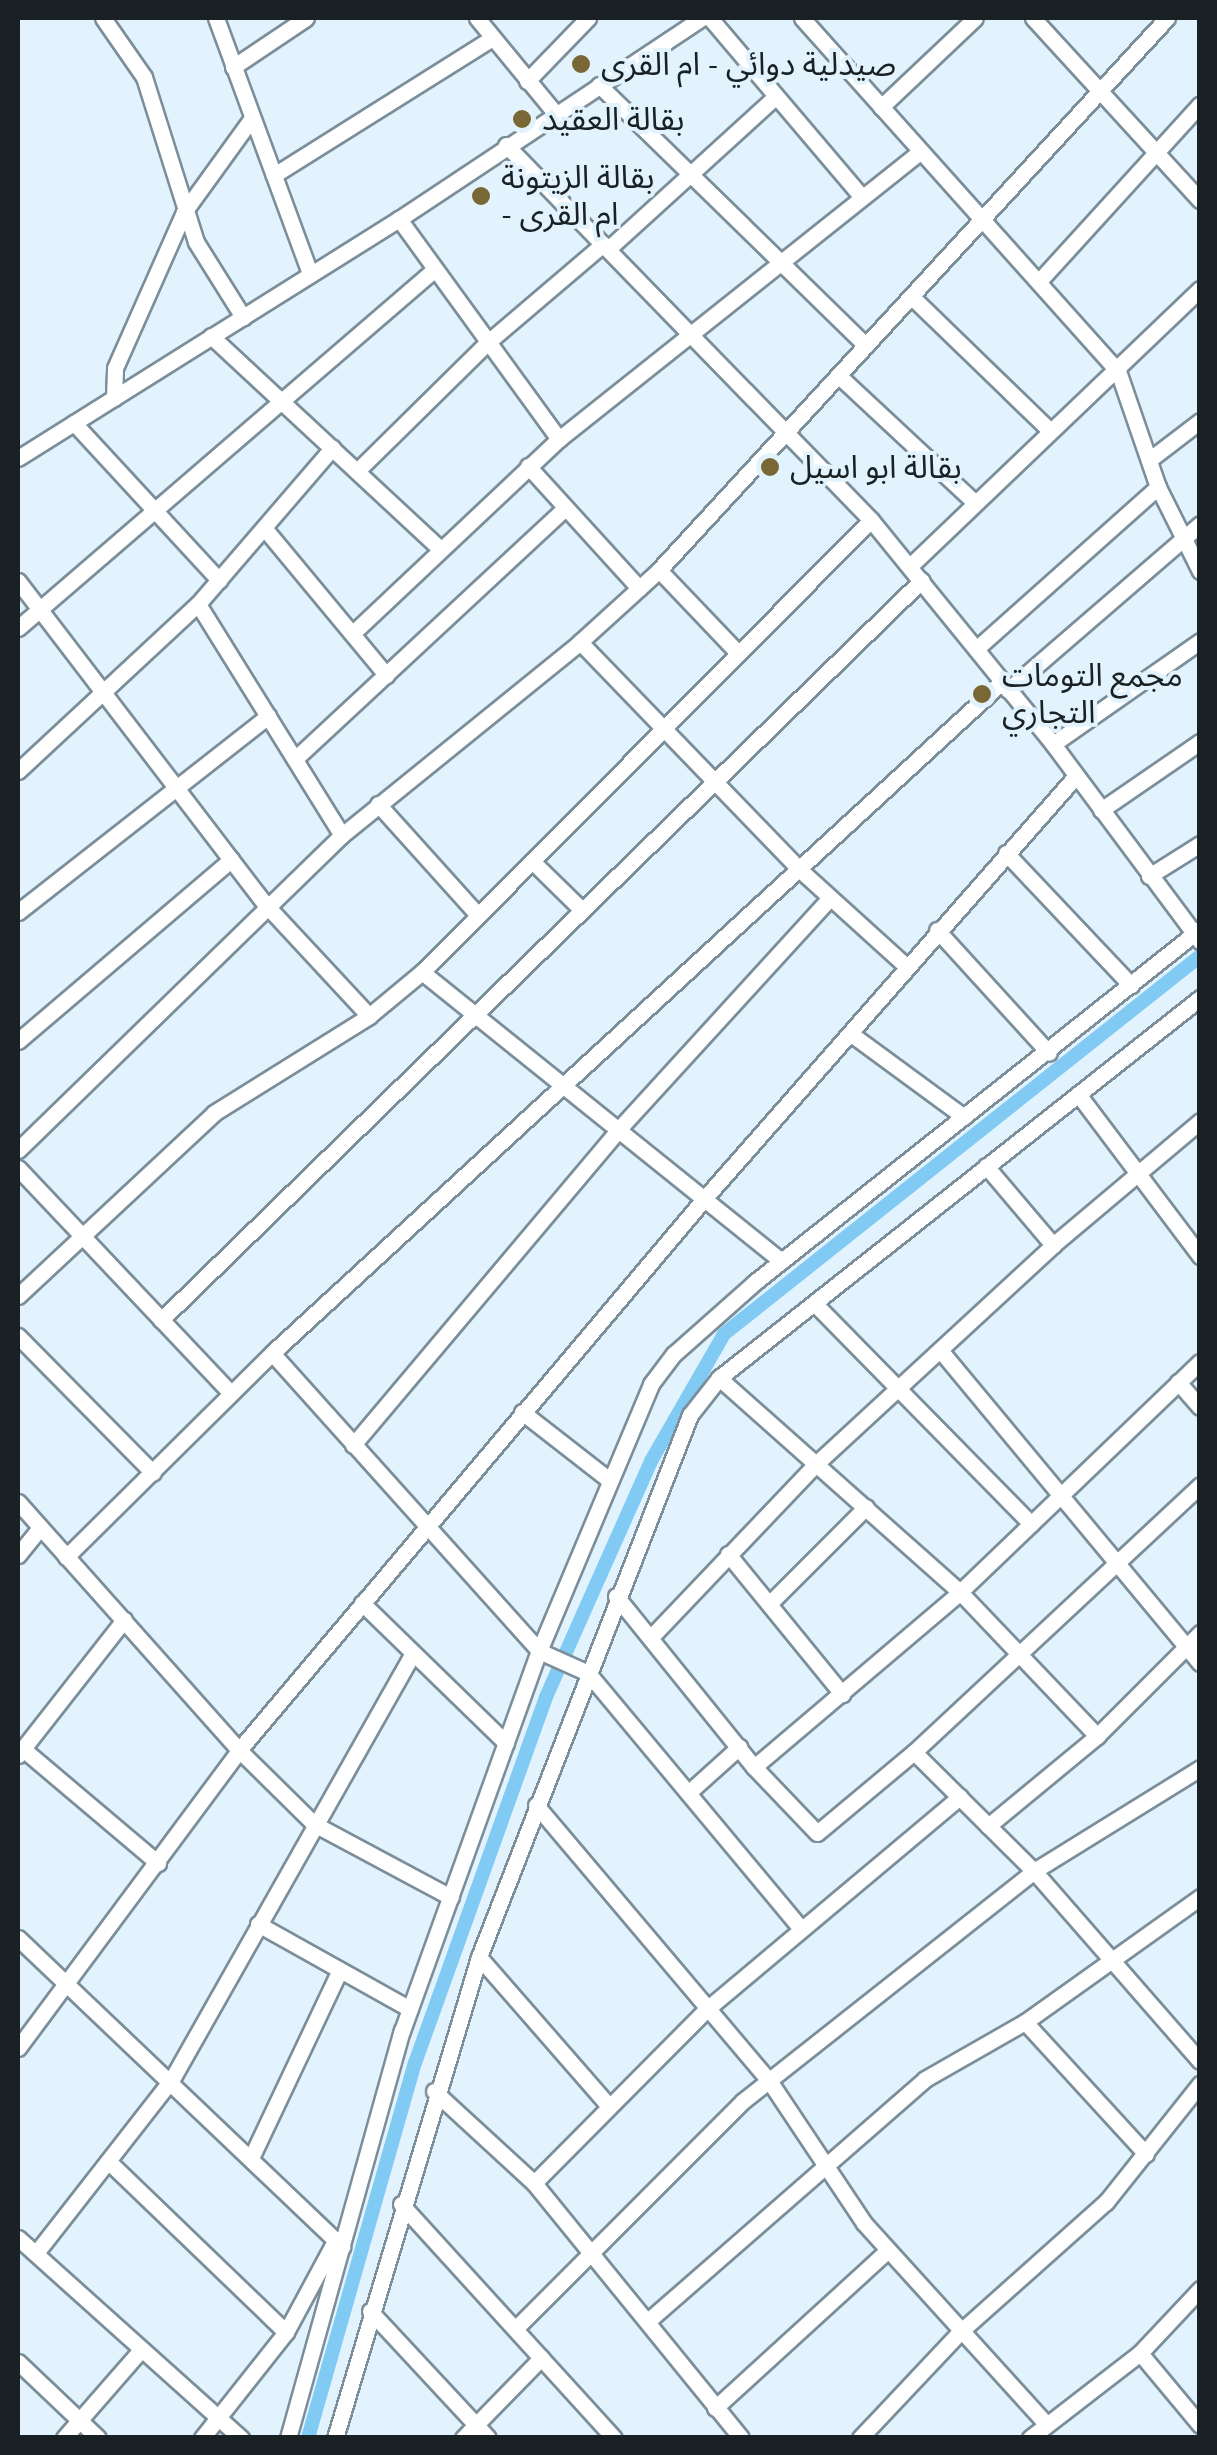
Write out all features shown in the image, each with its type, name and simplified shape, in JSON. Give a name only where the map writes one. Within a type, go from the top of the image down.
[{"type":"street","points":[[103,18],[144,77],[184,212],[209,268],[242,316]]},
{"type":"street","points":[[216,18],[310,274]]},
{"type":"street","points":[[233,67],[306,18]]},
{"type":"street","points":[[477,18],[555,113]]},
{"type":"street","points":[[527,81],[588,18]]},
{"type":"street","points":[[18,458],[398,219],[702,18]]},
{"type":"street","points":[[710,18],[861,196]]},
{"type":"street","points":[[802,18],[920,153],[1040,279],[1118,371],[1158,487],[1186,536],[1200,571]]},
{"type":"street","points":[[881,107],[974,18]]},
{"type":"street","points":[[1033,18],[1200,200]]},
{"type":"street","points":[[18,1150],[266,904],[342,835],[580,642],[659,570],[787,436],[1096,90],[1166,18]]},
{"type":"street","points":[[274,174],[492,38]]},
{"type":"street","points":[[599,84],[866,346]]},
{"type":"street","points":[[357,471],[488,342],[774,98]]},
{"type":"street","points":[[1040,279],[1200,104]]},
{"type":"street","points":[[114,398],[115,368],[184,212],[252,118]]},
{"type":"street","points":[[288,2438],[338,2244],[410,2009],[539,1651],[651,1384],[674,1354],[781,1262],[1198,936],[1053,744],[871,520],[506,145]]},
{"type":"street","points":[[354,632],[438,547],[528,466],[776,261],[920,153]]},
{"type":"street","points":[[398,219],[559,440]]},
{"type":"street","points":[[18,628],[148,510],[436,270]]},
{"type":"street","points":[[910,566],[1200,289]]},
{"type":"street","points":[[913,298],[1049,430]]},
{"type":"street","points":[[211,336],[438,547]]},
{"type":"street","points":[[839,376],[974,503]]},
{"type":"street","points":[[1148,460],[1200,421]]},
{"type":"street","points":[[74,423],[148,510],[219,580]]},
{"type":"street","points":[[18,771],[198,604],[332,448]]},
{"type":"street","points":[[528,466],[639,588]]},
{"type":"street","points":[[976,648],[1158,487]]},
{"type":"street","points":[[295,759],[566,508]]},
{"type":"street","points":[[18,1296],[214,1113],[370,1016],[422,972],[871,520]]},
{"type":"street","points":[[66,1557],[154,1473],[230,1392],[799,869],[1005,686],[1200,524]]},
{"type":"street","points":[[265,530],[386,675]]},
{"type":"street","points":[[659,570],[737,652]]},
{"type":"street","points":[[161,1320],[922,580]]},
{"type":"street","points":[[18,581],[106,689],[266,904],[370,1016]]},
{"type":"street","points":[[198,604],[342,835]]},
{"type":"street","points":[[1053,744],[1200,640]]},
{"type":"street","points":[[580,642],[799,869],[906,966]]},
{"type":"street","points":[[18,889],[23,907],[268,716]]},
{"type":"street","points":[[1101,810],[1200,742]]},
{"type":"street","points":[[18,2048],[70,1983],[239,1750],[362,1602],[704,1199],[1075,777]]},
{"type":"street","points":[[378,804],[476,914]]},
{"type":"street","points":[[1149,876],[1200,844]]},
{"type":"street","points":[[1006,852],[1131,985]]},
{"type":"street","points":[[18,1041],[231,860]]},
{"type":"street","points":[[532,860],[581,910]]},
{"type":"street","points":[[353,1444],[618,1130],[830,898]]},
{"type":"street","points":[[938,930],[1049,1052]]},
{"type":"street","points":[[422,972],[781,1262]]},
{"type":"street","points":[[335,2438],[434,2092],[479,1957],[684,1428],[718,1378],[816,1306],[1200,998]]},
{"type":"street","points":[[851,1034],[964,1117]]},
{"type":"street","points":[[1078,1094],[1200,1256]]},
{"type":"street","points":[[653,1636],[817,1463],[1053,1245],[1200,1121]]},
{"type":"street","points":[[986,1166],[1053,1245]]},
{"type":"street","points":[[18,1168],[230,1392]]},
{"type":"street","points":[[816,1306],[894,1391],[1031,1524]]},
{"type":"street","points":[[18,1336],[154,1473]]},
{"type":"street","points":[[940,1350],[1115,1568],[1200,1663]]},
{"type":"street","points":[[272,1353],[539,1651],[588,1673],[801,1929]]},
{"type":"street","points":[[754,1767],[960,1592],[1200,1362]]},
{"type":"street","points":[[718,1378],[960,1592],[1022,1652],[1097,1736]]},
{"type":"street","points":[[1178,1382],[1200,1407]]},
{"type":"street","points":[[522,1412],[608,1479]]},
{"type":"street","points":[[616,1596],[653,1636],[754,1767],[818,1833],[914,1752],[1200,1485]]},
{"type":"street","points":[[18,1502],[239,1750],[314,1824],[452,1897]]},
{"type":"street","points":[[769,1604],[866,1506]]},
{"type":"street","points":[[18,1554],[40,1528]]},
{"type":"street","points":[[728,1554],[842,1694]]},
{"type":"street","points":[[362,1602],[506,1743]]},
{"type":"street","points":[[124,1620],[20,1752],[158,1863]]},
{"type":"street","points":[[988,1826],[1097,1736],[1200,1633]]},
{"type":"street","points":[[36,2253],[172,2079],[412,1654]]},
{"type":"street","points":[[688,1793],[739,1748]]},
{"type":"street","points":[[914,1752],[1034,1871],[1109,1964],[1200,2061]]},
{"type":"street","points":[[515,2329],[596,2254],[727,2116],[1034,1871],[1200,1768]]},
{"type":"street","points":[[534,2183],[707,2009],[960,1798]]},
{"type":"street","points":[[536,1805],[770,2082],[888,2250],[1046,2424]]},
{"type":"street","points":[[648,2320],[924,2079],[1025,2022],[1200,1897]]},
{"type":"street","points":[[258,1924],[410,2009]]},
{"type":"street","points":[[18,1938],[172,2079],[338,2244]]},
{"type":"street","points":[[479,1957],[608,2105]]},
{"type":"street","points":[[251,2158],[340,1970]]},
{"type":"street","points":[[1025,2022],[1146,2154]]},
{"type":"street","points":[[860,2438],[960,2331],[1090,2218],[1200,2084]]},
{"type":"street","points":[[434,2092],[534,2183],[596,2254],[741,2438]]},
{"type":"street","points":[[108,2162],[286,2332]]},
{"type":"street","points":[[402,2204],[614,2438]]},
{"type":"street","points":[[18,2238],[139,2352],[241,2438]]},
{"type":"street","points":[[202,2438],[286,2332],[338,2244]]},
{"type":"street","points":[[715,2408],[888,2250]]},
{"type":"street","points":[[1030,2438],[1140,2353],[1200,2290]]},
{"type":"street","points":[[370,2311],[488,2438]]},
{"type":"street","points":[[64,2438],[139,2352]]},
{"type":"street","points":[[1140,2353],[1200,2425]]},
{"type":"street","points":[[463,2438],[541,2358]]},
{"type":"street","points":[[18,2362],[98,2438]]},
{"type":"waterway","points":[[308,2438],[415,2063],[546,1697],[651,1461],[724,1334],[1200,956]]},
{"type":"place","name":"صيدلية دوائي - ام القرى","points":[[581,64]]},
{"type":"place","name":"بقالة العقيد","points":[[522,119]]},
{"type":"place","name":"بقالة الزيتونة - ام القرى","points":[[481,196]]},
{"type":"place","name":"بقالة ابو اسيل","points":[[770,467]]},
{"type":"place","name":"مجمع التومات التجاري","points":[[982,694]]}]
